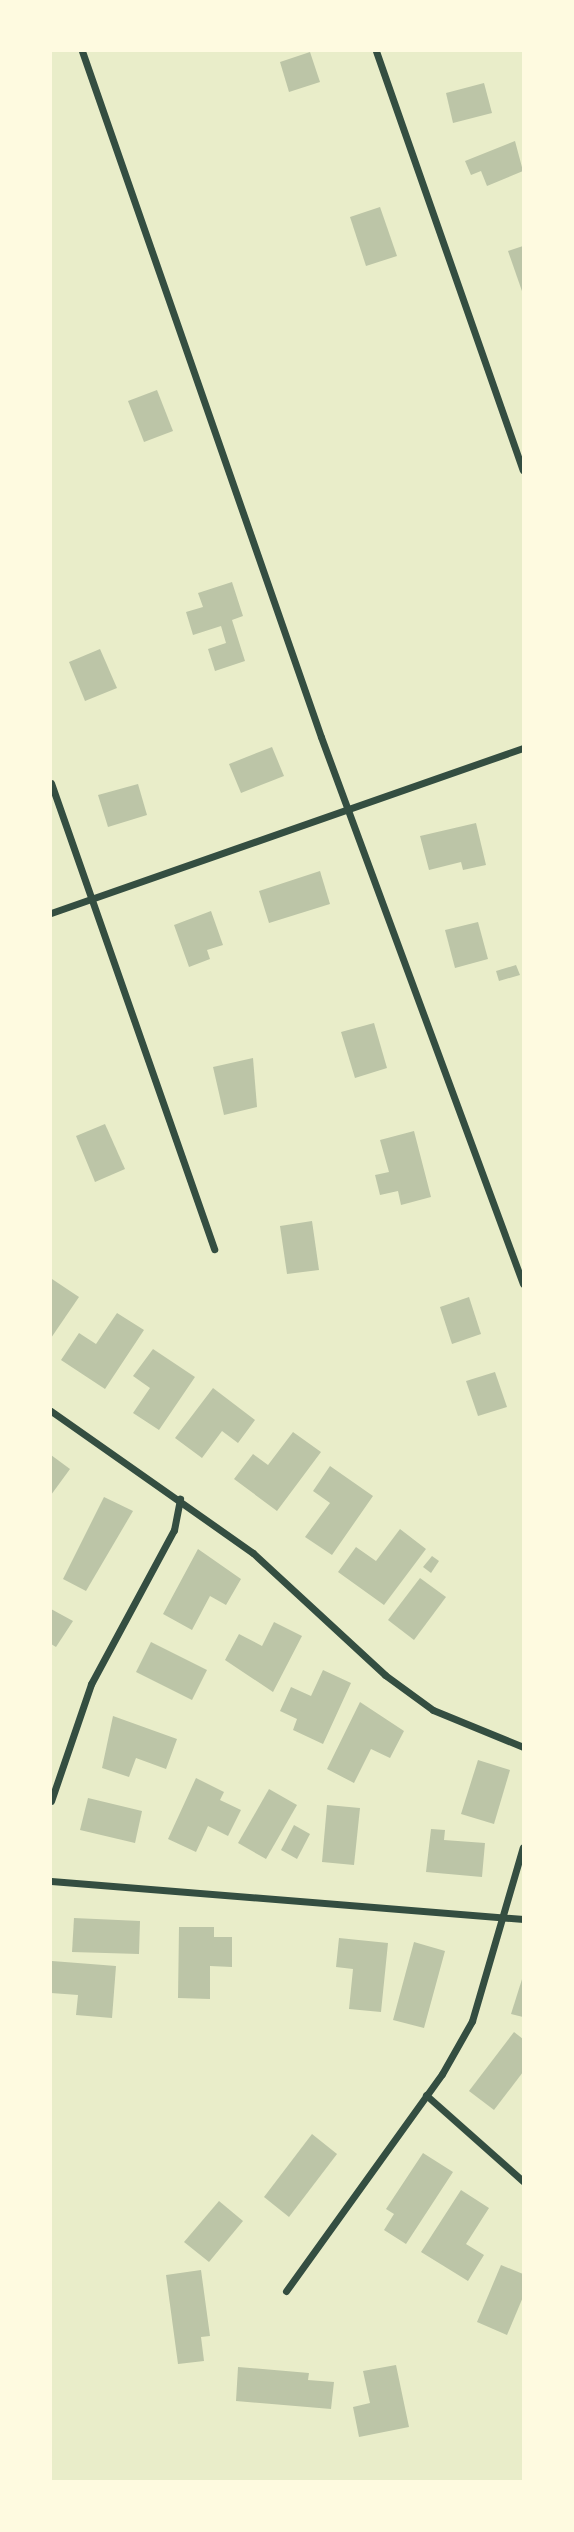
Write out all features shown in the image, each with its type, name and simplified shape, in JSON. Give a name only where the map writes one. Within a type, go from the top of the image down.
[{"type":"street","points":[[82,51],[350,808],[523,1284]]},
{"type":"street","points":[[376,51],[523,470]]},
{"type":"street","points":[[51,913],[523,748]]},
{"type":"street","points":[[51,783],[94,898],[214,1249]]},
{"type":"street","points":[[51,1411],[180,1499],[253,1553],[384,1675],[433,1710],[523,1747]]},
{"type":"street","points":[[51,1801],[91,1684],[174,1530],[180,1499]]},
{"type":"street","points":[[286,2291],[426,2095],[472,2021],[523,1847]]},
{"type":"street","points":[[51,1881],[523,1919]]},
{"type":"street","points":[[426,2095],[523,2181]]},
{"type":"building","points":[[310,52],[320,82],[289,92],[280,62]]},
{"type":"building","points":[[484,83],[492,113],[453,123],[446,93]]},
{"type":"building","points":[[515,141],[523,171],[487,186],[481,171],[471,175],[465,161]]},
{"type":"building","points":[[380,207],[397,256],[366,266],[350,217]]},
{"type":"building","points":[[523,246],[523,294],[508,251]]},
{"type":"building","points":[[157,390],[173,431],[144,442],[128,401]]},
{"type":"building","points":[[232,582],[243,616],[232,620],[245,661],[215,671],[208,649],[226,643],[221,626],[193,635],[186,612],[203,607],[198,593]]},
{"type":"building","points":[[100,649],[117,688],[85,701],[69,662]]},
{"type":"building","points":[[272,747],[284,776],[241,793],[229,764]]},
{"type":"building","points":[[138,784],[147,815],[108,827],[98,795]]},
{"type":"building","points":[[476,823],[486,865],[463,870],[461,862],[429,870],[420,836]]},
{"type":"building","points":[[320,871],[330,904],[269,923],[259,891]]},
{"type":"building","points":[[211,911],[223,945],[207,950],[210,959],[189,967],[174,925]]},
{"type":"building","points":[[478,922],[488,959],[455,968],[445,930]]},
{"type":"building","points":[[516,965],[520,975],[499,981],[496,971]]},
{"type":"building","points":[[374,1023],[387,1068],[355,1078],[341,1032]]},
{"type":"building","points":[[253,1058],[257,1107],[224,1115],[213,1067]]},
{"type":"building","points":[[105,1124],[125,1169],[95,1182],[76,1136]]},
{"type":"building","points":[[414,1131],[431,1197],[401,1205],[398,1191],[380,1195],[375,1175],[389,1172],[380,1140]]},
{"type":"building","points":[[312,1221],[319,1270],[287,1274],[280,1226]]},
{"type":"building","points":[[52,1279],[79,1297],[51,1338],[51,1281]]},
{"type":"building","points":[[469,1297],[481,1334],[452,1344],[440,1307]]},
{"type":"building","points":[[117,1313],[144,1330],[105,1389],[61,1360],[79,1333],[96,1344]]},
{"type":"building","points":[[153,1349],[195,1377],[159,1430],[133,1413],[150,1388],[133,1376]]},
{"type":"building","points":[[495,1372],[507,1407],[478,1416],[466,1381]]},
{"type":"building","points":[[213,1388],[255,1420],[238,1443],[222,1431],[202,1458],[175,1438]]},
{"type":"building","points":[[293,1432],[321,1452],[277,1511],[234,1479],[253,1454],[268,1465]]},
{"type":"building","points":[[51,1455],[70,1469],[51,1495]]},
{"type":"building","points":[[330,1466],[373,1496],[332,1555],[305,1537],[330,1503],[313,1491]]},
{"type":"building","points":[[104,1497],[133,1511],[86,1591],[63,1579]]},
{"type":"building","points":[[400,1529],[426,1549],[384,1605],[338,1572],[356,1547],[376,1561]]},
{"type":"building","points":[[198,1549],[241,1579],[226,1605],[210,1596],[192,1630],[163,1614]]},
{"type":"building","points":[[432,1556],[439,1561],[431,1573],[423,1567]]},
{"type":"building","points":[[420,1578],[446,1597],[414,1640],[388,1620]]},
{"type":"building","points":[[51,1609],[73,1621],[56,1647],[51,1644]]},
{"type":"building","points":[[274,1622],[302,1636],[273,1692],[225,1660],[239,1634],[262,1646]]},
{"type":"building","points":[[151,1642],[207,1670],[192,1700],[136,1672]]},
{"type":"building","points":[[323,1670],[351,1683],[323,1744],[293,1730],[297,1719],[280,1711],[291,1687],[311,1696]]},
{"type":"building","points":[[360,1702],[404,1731],[390,1758],[371,1749],[354,1783],[327,1769]]},
{"type":"building","points":[[113,1716],[177,1739],[166,1769],[136,1758],[129,1777],[102,1768]]},
{"type":"building","points":[[478,1760],[510,1770],[494,1824],[461,1814]]},
{"type":"building","points":[[196,1778],[224,1792],[220,1800],[241,1810],[228,1836],[208,1826],[196,1852],[168,1839]]},
{"type":"building","points":[[269,1789],[297,1805],[266,1859],[238,1843]]},
{"type":"building","points":[[88,1798],[142,1811],[135,1843],[80,1830]]},
{"type":"building","points":[[327,1805],[360,1808],[354,1865],[322,1862]]},
{"type":"building","points":[[294,1825],[310,1834],[297,1859],[281,1850]]},
{"type":"building","points":[[431,1829],[445,1830],[444,1840],[485,1843],[482,1877],[426,1872]]},
{"type":"building","points":[[74,1918],[140,1921],[139,1954],[72,1952]]},
{"type":"building","points":[[179,1927],[214,1927],[214,1937],[232,1937],[232,1967],[210,1966],[210,1999],[178,1998]]},
{"type":"building","points":[[339,1938],[388,1943],[381,2012],[349,2009],[353,1969],[336,1967]]},
{"type":"building","points":[[414,1942],[445,1951],[424,2028],[393,2020]]},
{"type":"building","points":[[52,1961],[116,1966],[112,2018],[76,2015],[78,1995],[51,1993]]},
{"type":"building","points":[[523,1976],[523,2017],[511,2014]]},
{"type":"building","points":[[514,2032],[523,2039],[523,2072],[494,2110],[469,2091]]},
{"type":"building","points":[[312,2134],[337,2154],[289,2217],[264,2197]]},
{"type":"building","points":[[423,2153],[453,2172],[406,2244],[384,2230],[394,2214],[386,2209]]},
{"type":"building","points":[[461,2190],[489,2208],[466,2244],[484,2255],[468,2281],[421,2252]]},
{"type":"building","points":[[219,2201],[243,2221],[209,2262],[184,2242]]},
{"type":"building","points":[[501,2265],[523,2274],[523,2297],[507,2335],[477,2322]]},
{"type":"building","points":[[201,2270],[210,2336],[201,2337],[204,2361],[178,2364],[166,2275]]},
{"type":"building","points":[[396,2365],[409,2427],[359,2437],[353,2407],[370,2403],[363,2371]]},
{"type":"building","points":[[238,2367],[309,2373],[308,2380],[334,2382],[331,2409],[236,2401]]}]
